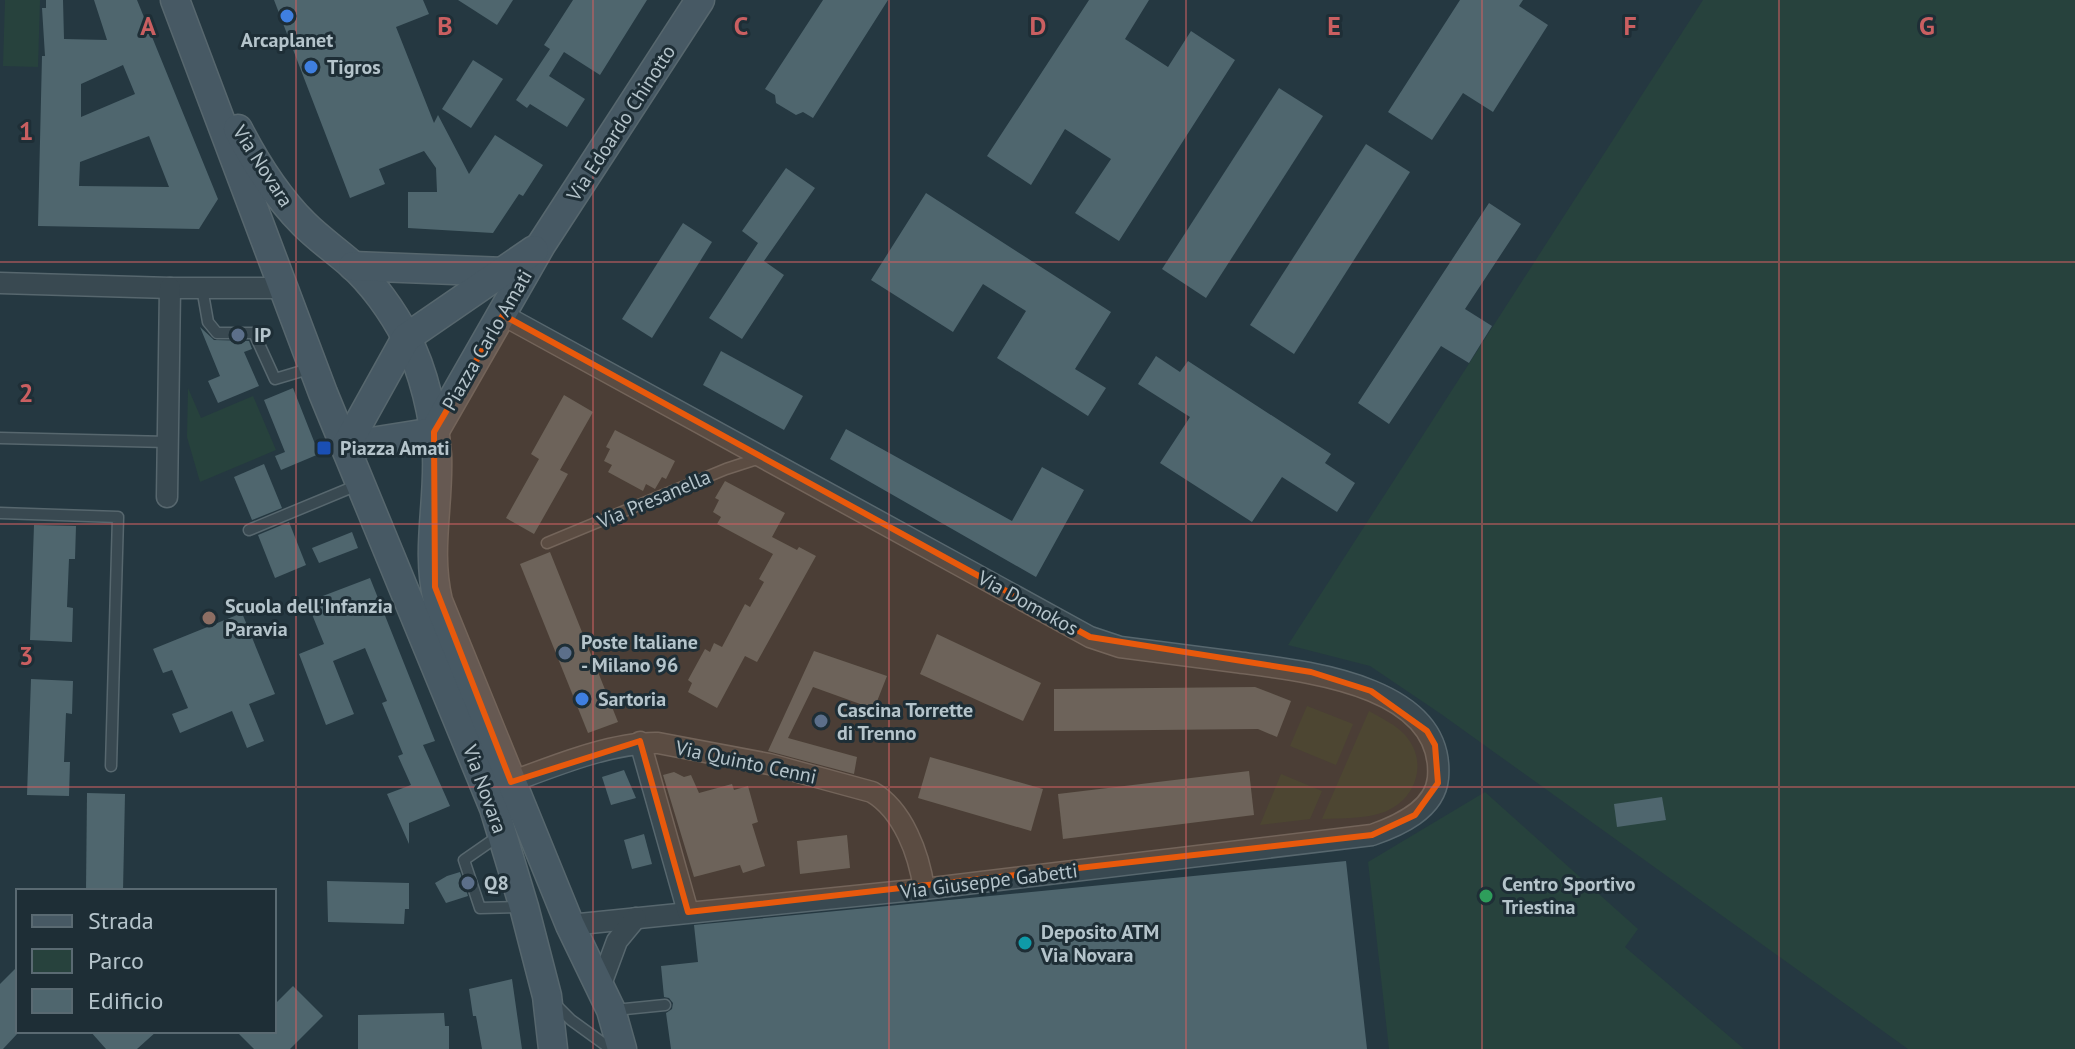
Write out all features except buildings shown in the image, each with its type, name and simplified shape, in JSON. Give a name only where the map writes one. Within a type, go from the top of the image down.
[{"type":"street","name":"Via Novara","points":[[175,0],[284,288]]},
{"type":"street","name":"Via Edoardo Chinotto","points":[[541,245],[700,0]]},
{"type":"street","name":"Via Novara","points":[[195,50],[264,175],[304,224],[353,266]]},
{"type":"street","name":"Piazza Carlo Amati","points":[[346,446],[406,338],[541,245]]},
{"type":"street","name":"Piazza Carlo Amati","points":[[434,432],[541,245]]},
{"type":"street","name":"Piazza Carlo Amati","points":[[353,266],[505,272]]},
{"type":"street","name":"Piazza Carlo Amati","points":[[353,266],[406,338],[434,432],[437,457],[432,573],[443,615]]},
{"type":"street","points":[[0,283],[284,288],[361,483]]},
{"type":"street","points":[[167,497],[170,288]]},
{"type":"street","name":"Via Domokos","points":[[503,315],[1105,643],[1311,672],[1354,683],[1402,709],[1427,731],[1435,745],[1438,783],[1415,815],[1372,835],[1343,839]]},
{"type":"street","name":"Piazza Carlo Amati","points":[[346,446],[434,432]]},
{"type":"street","name":"Via Novara","points":[[361,483],[502,834],[547,996],[553,1049]]},
{"type":"street","name":"Via Novara","points":[[443,615],[570,925],[606,999],[622,1049]]},
{"type":"street","points":[[640,742],[688,912]]},
{"type":"street","name":"Via Quinto Cenni","points":[[511,782],[640,742],[769,764],[872,792],[891,806],[921,870],[924,889]]},
{"type":"street","name":"Via Giuseppe Gabetti","points":[[570,925],[924,889],[1343,839]]},
{"type":"street","points":[[606,999],[617,941],[636,918]]},
{"type":"lane","points":[[202,288],[208,322],[217,333],[254,333],[275,379],[314,367]]},
{"type":"lane","points":[[0,438],[168,442]]},
{"type":"lane","name":"Via Presanella","points":[[547,543],[762,457]]},
{"type":"lane","points":[[249,530],[361,483]]},
{"type":"lane","points":[[0,513],[118,517],[111,766]]},
{"type":"lane","points":[[502,834],[464,860],[480,908],[524,907]]},
{"type":"lane","points":[[547,996],[571,1020],[611,1049]]},
{"type":"lane","points":[[606,999],[665,1005]]},
{"type":"highlighted area","points":[[503,315],[1090,637],[1311,672],[1371,691],[1427,731],[1435,745],[1438,783],[1415,815],[1372,835],[688,912],[640,741],[511,782],[435,587],[434,432]]},
{"type":"green space","points":[[5,0],[40,0],[38,67],[3,66]]},
{"type":"green space","points":[[1703,0],[2075,0],[2075,1049],[1908,1049],[1370,666],[1288,645]]},
{"type":"green space","points":[[188,388],[201,418],[253,396],[276,450],[200,482],[187,437]]},
{"type":"green space","points":[[1307,706],[1353,724],[1336,765],[1290,746]]},
{"type":"green space","points":[[1369,711],[1405,735],[1416,757],[1416,779],[1404,799],[1384,812],[1322,819]]},
{"type":"green space","points":[[1281,774],[1322,791],[1310,819],[1260,825]]},
{"type":"green space","name":"Centro Sportivo Triestina","points":[[1485,792],[1638,929],[1625,947],[1744,1049],[1389,1049],[1368,862]]},
{"type":"place","name":"Arcaplanet","points":[[287,16]]},
{"type":"place","name":"Tigros","points":[[311,67]]},
{"type":"place","name":"IP","points":[[238,335]]},
{"type":"place","name":"Piazza Amati","points":[[324,448]]},
{"type":"place","name":"Scuola dell'Infanzia Paravia","points":[[209,618]]},
{"type":"place","name":"Poste Italiane - Milano 96","points":[[565,653]]},
{"type":"place","name":"Sartoria","points":[[582,699]]},
{"type":"place","name":"Cascina Torrette di Trenno","points":[[821,721]]},
{"type":"place","name":"Q8","points":[[468,883]]},
{"type":"place","name":"Centro Sportivo Triestina","points":[[1486,896]]},
{"type":"place","name":"Deposito ATM Via Novara","points":[[1025,943]]}]
